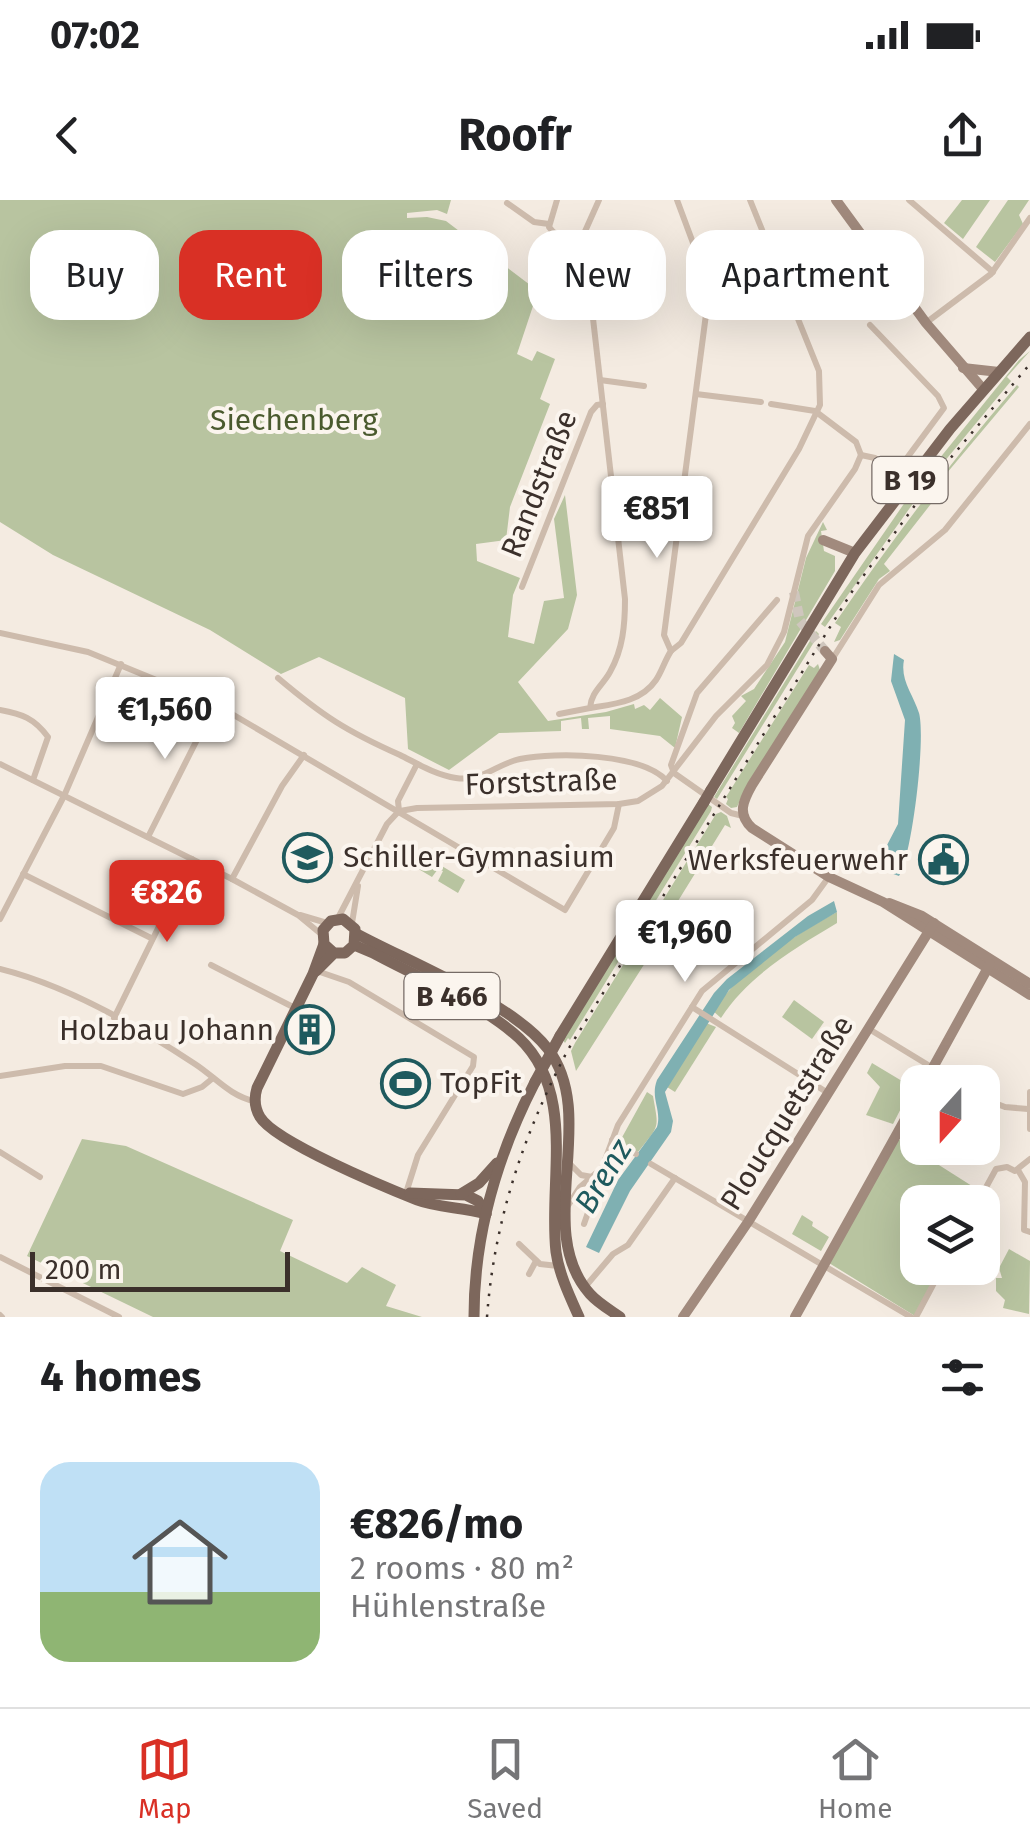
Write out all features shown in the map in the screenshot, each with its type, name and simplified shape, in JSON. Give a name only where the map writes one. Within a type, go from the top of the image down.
[{"type":"main road","points":[[839,201],[926,322],[983,389]]},
{"type":"main road","name":"B 19","points":[[474,1317],[474,1288],[486,1214],[502,1156],[560,1036],[855,553],[983,389],[1030,337]]},
{"type":"main road","points":[[962,368],[999,372]]},
{"type":"main road","points":[[823,540],[855,553]]},
{"type":"main road","points":[[829,655],[752,784],[742,804],[743,816],[752,828],[829,876],[1030,984]]},
{"type":"main road","name":"Ploucquetstraße","points":[[683,1317],[748,1222],[932,928]]},
{"type":"main road","points":[[329,935],[346,953],[354,935]]},
{"type":"main road","points":[[329,935],[319,973],[294,1008],[258,1082],[254,1101],[260,1118],[278,1134],[421,1201],[486,1214]]},
{"type":"main road","name":"B 466","points":[[329,935],[354,935],[499,1008],[541,1041],[554,1059],[566,1092],[569,1250],[585,1287],[620,1317]]},
{"type":"main road","name":"B 466","points":[[354,935],[373,952],[486,1015],[526,1046],[543,1073],[553,1101],[559,1266],[580,1317]]},
{"type":"main road","points":[[990,964],[1030,995]]},
{"type":"main road","points":[[935,1065],[990,964]]},
{"type":"main road","points":[[795,1317],[900,1128]]},
{"type":"main road","points":[[462,1194],[479,1182],[502,1156]]},
{"type":"main road","points":[[406,1194],[462,1194],[478,1200],[486,1214]]},
{"type":"street","points":[[548,224],[557,200]]},
{"type":"street","points":[[586,230],[599,200]]},
{"type":"street","points":[[671,652],[664,635],[708,299],[702,267],[677,200]]},
{"type":"street","points":[[559,714],[629,700],[656,679],[817,413],[822,388],[819,371],[750,200]]},
{"type":"street","points":[[909,200],[993,272]]},
{"type":"street","points":[[510,202],[534,222],[548,224]]},
{"type":"street","points":[[926,322],[993,272],[1030,218]]},
{"type":"street","points":[[548,224],[552,230]]},
{"type":"street","points":[[590,708],[591,697],[608,677],[617,658],[625,619],[624,578],[593,320]]},
{"type":"street","points":[[771,404],[817,413],[856,442],[861,455],[890,468],[901,466],[944,408],[938,396],[870,325]]},
{"type":"street","points":[[600,380],[644,386]]},
{"type":"street","points":[[696,394],[761,402]]},
{"type":"street","name":"Randstraße","points":[[522,588],[591,412],[597,404],[604,404]]},
{"type":"street","points":[[829,655],[885,578],[945,530],[1030,424]]},
{"type":"street","name":"Forststraße","points":[[399,812],[417,808],[619,804],[647,796],[667,781],[716,716],[761,672],[775,651],[786,626],[806,540],[861,455]]},
{"type":"street","points":[[743,816],[734,814],[674,773],[671,765],[697,693],[776,600]]},
{"type":"street","points":[[767,611],[774,617]]},
{"type":"street","points":[[0,633],[88,652],[215,704],[565,910],[614,828],[619,804]]},
{"type":"street","points":[[0,919],[64,796],[120,664]]},
{"type":"street","points":[[278,678],[340,727],[440,774],[474,778],[520,759],[585,756],[640,765],[657,771],[667,781]]},
{"type":"street","points":[[148,837],[215,704]]},
{"type":"street","points":[[0,710],[21,714],[38,723],[48,737],[33,780]]},
{"type":"street","points":[[232,879],[282,786],[304,754]]},
{"type":"street","points":[[0,764],[232,879],[329,935]]},
{"type":"street","points":[[399,812],[398,802],[417,764]]},
{"type":"street","points":[[329,935],[387,824],[399,812]]},
{"type":"street","points":[[114,1018],[192,859]]},
{"type":"street","points":[[23,874],[151,938]]},
{"type":"street","points":[[566,1208],[585,1182],[604,1166],[612,1140],[692,1007],[714,978],[812,900],[829,876]]},
{"type":"street","points":[[354,935],[360,878]]},
{"type":"street","points":[[298,914],[329,935]]},
{"type":"street","points":[[212,966],[294,1008]]},
{"type":"street","points":[[0,968],[44,982],[114,1018],[193,1063],[236,1095],[254,1101]]},
{"type":"street","points":[[319,973],[474,1058],[418,1155],[406,1194]]},
{"type":"street","points":[[692,1007],[829,1093]]},
{"type":"street","points":[[869,1029],[927,1065]]},
{"type":"street","points":[[0,1076],[65,1066],[101,1066],[183,1094],[213,1078]]},
{"type":"street","points":[[1030,1092],[1030,1129]]},
{"type":"street","points":[[1000,1106],[1028,1108]]},
{"type":"street","points":[[612,1140],[636,1154]]},
{"type":"street","points":[[0,1152],[40,1177]]},
{"type":"street","points":[[988,1185],[996,1169],[1018,1170],[1030,1159]]},
{"type":"street","points":[[567,1160],[577,1172],[594,1176]]},
{"type":"street","points":[[652,1164],[913,1317],[932,1285]]},
{"type":"street","points":[[555,1170],[567,1179],[585,1182]]},
{"type":"street","points":[[1018,1170],[1026,1182],[1024,1230],[1030,1232]]},
{"type":"street","points":[[584,1224],[597,1187],[594,1176]]},
{"type":"street","points":[[585,1287],[614,1254],[628,1245],[675,1178]]},
{"type":"street","points":[[519,1244],[536,1261],[559,1266]]},
{"type":"street","points":[[0,1256],[119,1317]]},
{"type":"street","points":[[530,1274],[536,1261]]},
{"type":"green space","name":"Siechenberg","points":[[0,200],[451,200],[447,214],[437,210],[407,213],[407,218],[446,221],[458,230],[342,230],[342,320],[508,320],[508,268],[528,283],[528,320],[517,354],[532,361],[537,351],[555,359],[540,399],[550,404],[510,507],[506,540],[476,544],[477,561],[520,578],[513,595],[508,637],[534,644],[544,601],[564,598],[554,519],[565,495],[577,595],[568,629],[518,682],[548,721],[634,704],[635,709],[644,705],[650,710],[660,698],[682,717],[675,748],[660,736],[610,729],[610,716],[588,718],[589,729],[582,729],[581,718],[561,721],[561,731],[499,733],[449,770],[408,749],[405,698],[319,657],[281,674],[210,630],[53,555],[0,522]]},
{"type":"green space","points":[[962,200],[990,200],[963,239],[944,223]]},
{"type":"green space","points":[[1008,200],[1029,200],[1019,215],[1023,224],[995,262],[976,247]]},
{"type":"green space","points":[[1030,351],[1007,377],[1011,381],[934,474],[825,627],[821,624],[910,495],[1019,360]]},
{"type":"green space","points":[[1017,385],[936,486],[941,491],[884,564],[890,571],[879,579],[840,640],[834,642],[841,627],[835,623],[878,561],[945,472]]},
{"type":"green space","points":[[823,522],[827,530],[821,531],[824,551],[835,556],[835,571],[739,733],[732,728],[732,716],[746,701],[741,696],[754,689],[785,642],[806,558]]},
{"type":"green space","points":[[816,631],[819,634],[717,799],[714,797]]},
{"type":"green space","points":[[818,664],[820,670],[737,807],[731,808],[726,797],[809,665],[814,668]]},
{"type":"green space","points":[[708,804],[711,811],[565,1043],[563,1040]]},
{"type":"green space","points":[[721,812],[731,828],[725,825],[657,935],[661,938],[576,1071],[571,1051],[575,1043],[716,814]]},
{"type":"green space","points":[[417,851],[465,880],[458,893],[438,881],[443,871],[438,869],[432,877],[410,864]]},
{"type":"green space","points":[[837,912],[837,923],[758,976],[721,1018],[713,1011],[753,968]]},
{"type":"green space","points":[[794,1000],[824,1022],[812,1039],[782,1017]]},
{"type":"green space","points":[[706,1023],[716,1027],[675,1092],[667,1087]]},
{"type":"green space","points":[[872,1063],[900,1080],[900,1110],[893,1124],[866,1115],[880,1087],[867,1073]]},
{"type":"green space","points":[[647,1092],[653,1096],[656,1126],[638,1152],[620,1141]]},
{"type":"green space","points":[[82,1139],[126,1146],[293,1220],[280,1251],[347,1283],[362,1267],[396,1285],[386,1306],[422,1317],[153,1317],[27,1256]]},
{"type":"green space","points":[[898,1139],[900,1165],[939,1165],[970,1185],[900,1185],[900,1285],[932,1285],[915,1316],[829,1263]]},
{"type":"green space","points":[[802,1215],[829,1237],[821,1251],[792,1234]]},
{"type":"green space","points":[[1009,1249],[1030,1261],[1029,1314],[1003,1308],[1005,1300],[996,1291],[1002,1278],[1000,1266]]},
{"type":"water","points":[[894,654],[904,660],[905,681],[921,726],[913,822],[899,876],[879,869],[890,852],[886,847],[898,824],[905,720],[891,681]]},
{"type":"water","points":[[834,901],[837,912],[795,937],[729,990],[665,1092],[673,1121],[671,1132],[630,1191],[599,1253],[586,1247],[618,1180],[657,1127],[657,1080],[714,993],[808,916]]},
{"type":"tunnel","points":[[794,592],[800,621],[825,651]]},
{"type":"railway","points":[[487,1317],[496,1246],[514,1178],[538,1112],[569,1048],[853,590],[943,467],[1030,364]]},
{"type":"place","name":"Schiller-Gymnasium","points":[[308,857]]},
{"type":"place","name":"Werksfeuerwehr","points":[[943,860]]},
{"type":"place","name":"Holzbau Johann","points":[[309,1030]]},
{"type":"place","name":"TopFit","points":[[405,1083]]},
{"type":"water label","name":"Brenz","points":[[603,1176]]}]
